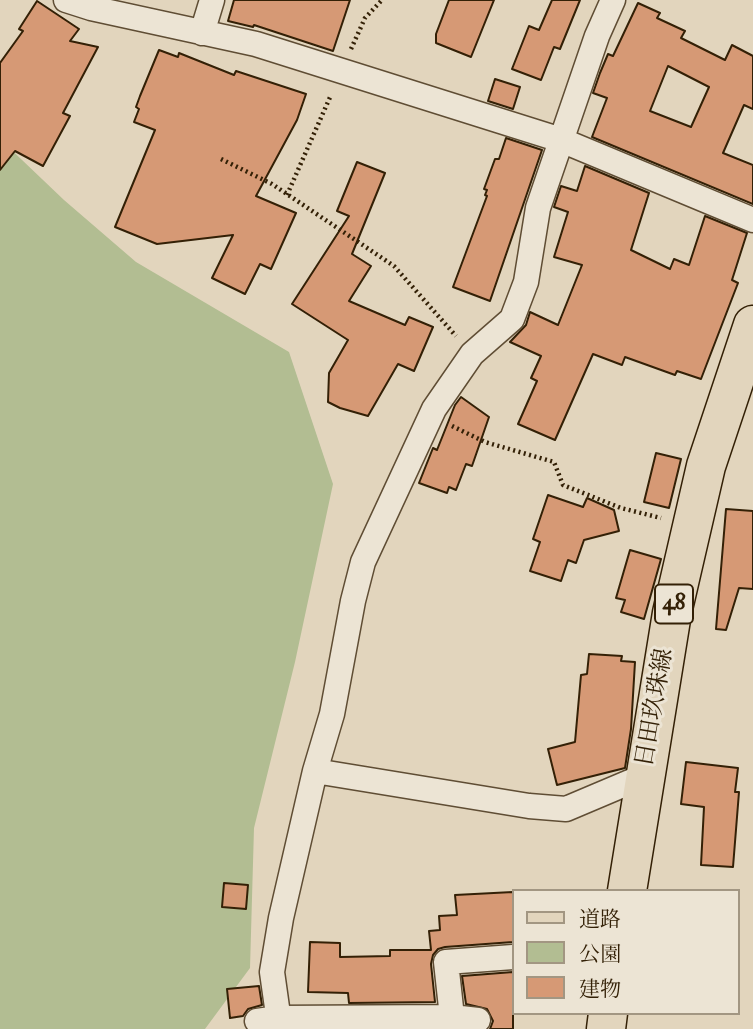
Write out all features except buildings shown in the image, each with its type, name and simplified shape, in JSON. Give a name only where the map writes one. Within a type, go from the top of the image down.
[{"type":"main road","name":"日田玖珠線","points":[[627,889],[672,613],[706,466],[753,325]]},
{"type":"street","points":[[202,33],[212,0]]},
{"type":"street","points":[[478,1020],[452,1017],[271,1022],[272,972],[281,918],[315,771],[332,714],[363,562],[434,409],[472,354],[512,318],[526,282],[538,208],[597,36],[613,0]]},
{"type":"street","points":[[74,1],[256,44],[561,140],[753,220]]},
{"type":"street","points":[[315,771],[529,806],[566,808],[644,776]]},
{"type":"street","points":[[452,1017],[446,962],[512,957]]},
{"type":"path","points":[[221,159],[272,184],[394,266],[472,354]]},
{"type":"path","points":[[434,409],[449,425],[485,442],[554,462],[563,485],[621,508],[693,523]]},
{"type":"green space","points":[[0,139],[64,200],[136,262],[289,352],[333,484],[295,662],[254,828],[250,968],[205,1029],[0,1029]]}]
